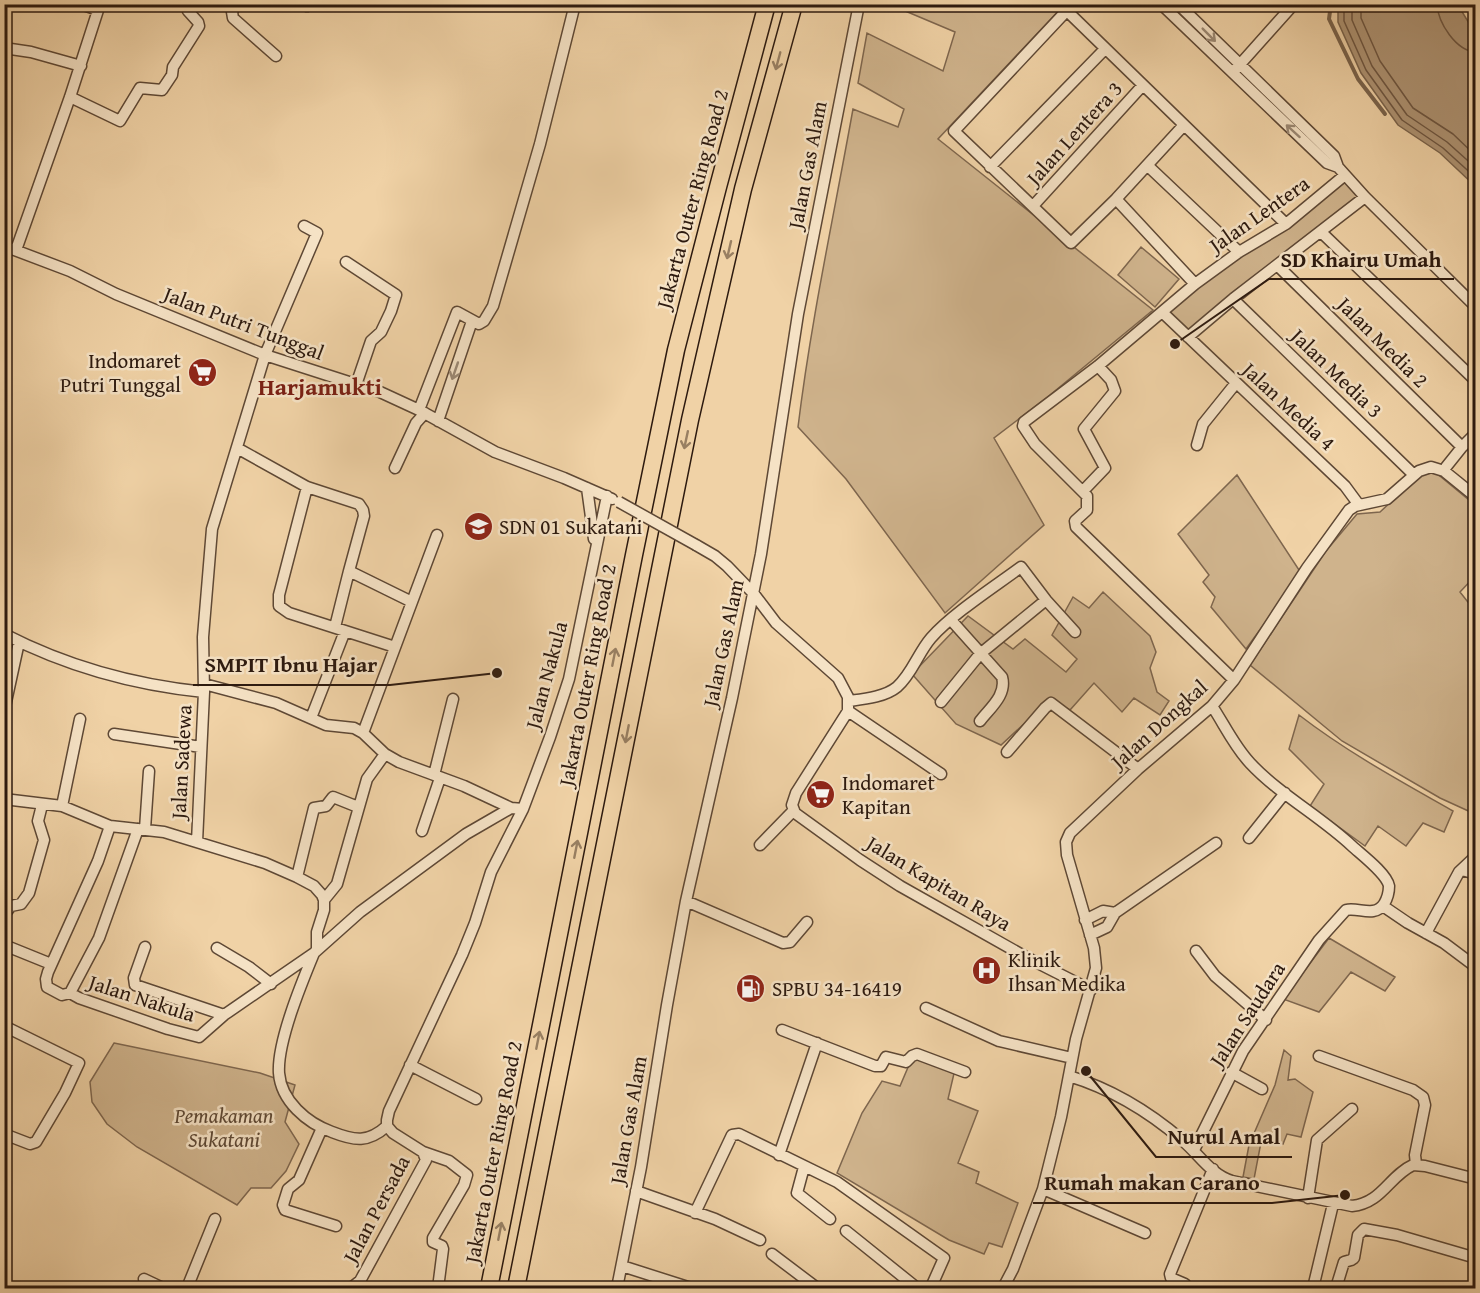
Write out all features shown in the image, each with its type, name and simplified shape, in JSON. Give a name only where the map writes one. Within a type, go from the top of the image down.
[{"type":"highway","name":"Jakarta Outer Ring Road 2","points":[[489,1288],[676,350],[767,4]]},
{"type":"highway","points":[[516,1288],[690,420],[743,189],[794,4]]},
{"type":"street","points":[[16,250],[81,66],[99,7],[81,4]]},
{"type":"street","points":[[70,98],[120,121],[140,88],[162,90],[172,75],[173,67],[199,26],[188,12],[190,4]]},
{"type":"street","points":[[236,4],[232,12],[233,18],[276,56]]},
{"type":"street","points":[[304,4],[307,6],[310,4]]},
{"type":"street","points":[[395,468],[422,412],[457,312],[477,324],[484,321],[493,306],[540,144],[575,4]]},
{"type":"street","name":"Jalan Gas Alam","points":[[618,1288],[648,1131],[686,901],[754,594],[798,314],[860,4]]},
{"type":"street","points":[[1161,4],[1268,99],[1327,163],[1342,171],[1365,197],[1476,307]]},
{"type":"street","points":[[1178,4],[1236,69]]},
{"type":"street","points":[[1236,69],[1286,7]]},
{"type":"street","points":[[1184,125],[1116,200],[1071,243],[954,131],[1070,8],[1104,50],[1184,125],[1286,224]]},
{"type":"street","points":[[4,48],[31,52],[81,66]]},
{"type":"street","points":[[990,166],[1104,50]]},
{"type":"street","name":"Jalan Lentera 3","points":[[1033,206],[1143,86]]},
{"type":"street","points":[[1148,166],[1239,252]]},
{"type":"street","name":"Jalan Lentera","points":[[1083,491],[1035,444],[1023,426],[1024,422],[1098,366],[1195,284],[1239,252],[1286,224],[1342,171]]},
{"type":"street","points":[[1188,337],[1233,299],[1365,197]]},
{"type":"street","points":[[1116,200],[1195,284]]},
{"type":"street","name":"Jalan Sadewa","points":[[304,226],[318,233],[265,356],[212,529],[209,546],[203,638],[204,688],[196,842],[265,863],[297,877],[314,886],[324,900]]},
{"type":"street","points":[[1321,232],[1476,381]]},
{"type":"street","name":"Jalan Putri Tunggal","points":[[4,246],[70,271],[116,294],[265,356],[380,392],[495,452],[607,496],[715,556],[754,594]]},
{"type":"street","points":[[346,262],[396,295],[381,332],[371,341],[356,385]]},
{"type":"street","name":"Jalan Media 2","points":[[1277,265],[1462,447]]},
{"type":"street","name":"Jalan Media 3","points":[[1233,299],[1414,475]]},
{"type":"street","name":"Jalan Media 4","points":[[1162,312],[1345,486],[1359,505]]},
{"type":"street","points":[[438,421],[472,321]]},
{"type":"street","points":[[1098,366],[1111,380],[1115,391],[1084,429],[1105,468],[1083,491],[1088,500],[1088,507],[1075,521],[1076,526],[1234,680]]},
{"type":"street","points":[[1197,445],[1203,424],[1236,383]]},
{"type":"street","points":[[1446,467],[1476,433]]},
{"type":"street","points":[[237,448],[307,487],[359,504],[363,510],[364,516],[350,571],[340,629],[311,718]]},
{"type":"street","points":[[1359,505],[1387,499],[1423,468],[1435,467],[1444,471],[1476,497]]},
{"type":"street","points":[[307,487],[278,601],[282,609],[395,647]]},
{"type":"street","name":"Jalan Nakula","points":[[587,488],[596,548]]},
{"type":"street","name":"Jalan Nakula","points":[[387,1126],[387,1116],[467,945],[496,860],[524,809],[565,694],[607,496]]},
{"type":"street","name":"Jalan Dongkal","points":[[1069,1076],[1080,1022],[1096,968],[1090,935],[1067,855],[1067,838],[1090,813],[1138,769],[1212,706],[1234,680],[1329,536],[1349,510],[1359,505]]},
{"type":"street","points":[[363,733],[437,535]]},
{"type":"street","points":[[760,845],[794,810],[793,801],[796,792],[848,706],[896,687],[913,667],[931,638],[1021,567],[1046,600],[1075,632]]},
{"type":"street","points":[[350,571],[412,602]]},
{"type":"street","points":[[754,594],[776,623],[838,678],[845,689],[848,706],[942,774]]},
{"type":"street","points":[[942,702],[980,654],[1046,600]]},
{"type":"street","points":[[951,620],[1002,677],[1004,685],[1002,693],[980,721]]},
{"type":"street","points":[[4,634],[63,661],[141,683],[174,689],[204,688],[259,697],[294,709],[326,725],[354,728],[363,733],[385,754],[399,762],[464,786],[511,808],[524,809]]},
{"type":"street","points":[[5,709],[19,642]]},
{"type":"street","points":[[422,831],[437,777],[453,699]]},
{"type":"street","points":[[1008,752],[1051,703],[1138,769]]},
{"type":"street","points":[[1212,706],[1245,757],[1266,778],[1333,829],[1383,876],[1389,888],[1383,906],[1452,948],[1476,967]]},
{"type":"street","points":[[62,806],[80,719]]},
{"type":"street","points":[[114,734],[201,747]]},
{"type":"street","points":[[385,754],[367,779],[336,884],[324,900],[324,910],[317,932],[316,951],[293,1007],[283,1045],[279,1075],[293,1106],[322,1128],[345,1137],[359,1139],[376,1136],[387,1126]]},
{"type":"street","points":[[70,993],[99,938],[142,829],[149,771]]},
{"type":"street","points":[[1249,838],[1285,793]]},
{"type":"street","points":[[297,877],[314,808],[326,806],[333,797],[358,807]]},
{"type":"street","points":[[4,799],[62,806],[110,826],[164,831],[196,842]]},
{"type":"street","points":[[4,915],[11,906],[21,904],[29,893],[44,840],[38,821],[42,805]]},
{"type":"street","name":"Jalan Nakula","points":[[110,826],[98,861],[51,964],[46,979],[47,987],[62,995],[70,993],[168,1029],[199,1037],[224,1015],[316,951],[360,912],[413,872],[466,834],[511,808]]},
{"type":"street","name":"Jalan Kapitan Raya","points":[[794,810],[810,825],[900,886],[1024,956],[1091,990]]},
{"type":"street","points":[[1090,935],[1107,927],[1115,913],[1216,843]]},
{"type":"street","points":[[1426,933],[1462,870],[1476,856]]},
{"type":"street","points":[[1462,870],[1476,874]]},
{"type":"street","points":[[686,901],[786,944],[807,922]]},
{"type":"street","name":"Jalan Saudara","points":[[1194,1150],[1243,1051],[1319,940],[1348,909],[1371,911],[1383,906]]},
{"type":"street","points":[[1085,920],[1103,911],[1115,913]]},
{"type":"street","points":[[4,945],[51,964]]},
{"type":"street","points":[[145,947],[134,978],[135,986],[224,1015]]},
{"type":"street","points":[[217,948],[249,967],[271,984]]},
{"type":"street","points":[[1196,951],[1215,976],[1266,1020]]},
{"type":"street","points":[[926,1008],[999,1041],[1072,1058]]},
{"type":"street","points":[[4,1026],[79,1064],[36,1142],[30,1144],[4,1134]]},
{"type":"street","points":[[782,1030],[878,1066],[883,1064],[886,1057],[906,1062],[917,1054],[965,1072]]},
{"type":"street","points":[[779,1155],[817,1043]]},
{"type":"street","points":[[1319,1056],[1413,1090],[1423,1097],[1425,1105],[1415,1155],[1416,1164]]},
{"type":"street","points":[[410,1065],[476,1099]]},
{"type":"street","points":[[1231,1072],[1262,1089]]},
{"type":"street","points":[[1003,1288],[1013,1269],[1043,1189],[1069,1076],[1098,1085],[1125,1098],[1194,1150],[1222,1177],[1232,1181],[1333,1204],[1352,1206],[1368,1202],[1409,1166],[1416,1164],[1476,1179]]},
{"type":"street","points":[[1308,1198],[1317,1140],[1352,1109]]},
{"type":"street","name":"Jalan Persada","points":[[351,1288],[360,1281],[424,1166],[426,1156],[423,1152],[387,1126]]},
{"type":"street","points":[[322,1128],[299,1180],[288,1189],[283,1205],[285,1210],[336,1226]]},
{"type":"street","points":[[695,1213],[733,1134],[739,1134],[837,1182],[944,1258],[932,1285],[940,1288]]},
{"type":"street","points":[[423,1152],[449,1161],[467,1175],[464,1185],[433,1239],[433,1242],[443,1249],[438,1288]]},
{"type":"street","points":[[804,1167],[797,1193],[830,1218]]},
{"type":"street","points":[[1186,1288],[1185,1284],[1171,1278],[1170,1274],[1213,1169]]},
{"type":"street","points":[[1043,1189],[1145,1233]]},
{"type":"street","points":[[636,1191],[715,1220],[760,1240]]},
{"type":"street","points":[[1312,1288],[1333,1204]]},
{"type":"street","points":[[187,1288],[215,1218]]},
{"type":"street","points":[[1336,1288],[1341,1266],[1354,1257],[1358,1235],[1364,1229],[1397,1235],[1476,1258]]},
{"type":"street","points":[[846,1231],[917,1288]]},
{"type":"street","points":[[772,1254],[817,1288]]},
{"type":"street","points":[[622,1266],[692,1288]]},
{"type":"street","points":[[144,1279],[163,1288]]},
{"type":"green space","points":[[891,5],[1064,5],[938,139],[1153,310],[994,438],[1044,525],[945,613],[846,479],[798,427],[816,307],[853,109],[898,127],[904,109],[858,83],[867,33],[943,71],[955,32]]},
{"type":"green space","points":[[1345,175],[1365,197],[1188,337],[1162,312]]},
{"type":"green space","points":[[1141,247],[1179,279],[1155,307],[1118,275]]},
{"type":"green space","points":[[1435,472],[1475,505],[1475,576],[1460,592],[1475,611],[1475,814],[1440,798],[1342,741],[1250,665],[1326,551],[1357,514],[1380,512],[1421,474]]},
{"type":"green space","points":[[1237,475],[1301,573],[1246,649],[1211,607],[1215,597],[1203,582],[1209,575],[1178,534]]},
{"type":"green space","points":[[1103,592],[1150,636],[1156,652],[1150,668],[1157,692],[1169,701],[1160,715],[1134,698],[1122,712],[1094,683],[1070,710],[1050,700],[1001,745],[956,724],[912,674],[968,616],[1013,649],[1025,639],[1066,672],[1077,659],[1052,635],[1073,597],[1089,608]]},
{"type":"green space","points":[[1299,715],[1355,754],[1453,811],[1444,832],[1423,823],[1406,846],[1378,826],[1365,846],[1310,806],[1324,784],[1289,749]]},
{"type":"green space","points":[[1329,938],[1395,977],[1385,991],[1351,972],[1319,1012],[1283,999]]},
{"type":"green space","name":"Pemakaman Sukatani","points":[[114,1043],[260,1073],[295,1085],[285,1122],[299,1144],[286,1171],[271,1188],[251,1188],[237,1205],[137,1147],[107,1124],[92,1102],[90,1082]]},
{"type":"green space","points":[[1284,1050],[1291,1056],[1288,1080],[1295,1079],[1313,1092],[1301,1137],[1287,1134],[1283,1144],[1262,1137],[1254,1179],[1243,1177],[1249,1145],[1275,1085]]},
{"type":"green space","points":[[915,1051],[956,1065],[948,1099],[978,1111],[958,1163],[979,1172],[976,1183],[1018,1203],[1002,1247],[989,1243],[984,1254],[949,1240],[837,1173],[862,1113],[882,1081],[900,1086]]},
{"type":"water","points":[[1338,5],[1458,5],[1475,33],[1475,186],[1440,153],[1398,125],[1361,73],[1338,22]]},
{"type":"waterway","points":[[1331,4],[1329,19],[1358,79],[1385,114]]},
{"type":"place","name":"SD Khairu Umah","points":[[1175,344]]},
{"type":"place","name":"Indomaret Putri Tunggal","points":[[202,372]]},
{"type":"place","name":"SDN 01 Sukatani","points":[[478,526]]},
{"type":"place","name":"SMPIT Ibnu Hajar","points":[[497,673]]},
{"type":"place","name":"Indomaret Kapitan","points":[[821,794]]},
{"type":"place","name":"Klinik Ihsan Medika","points":[[987,971]]},
{"type":"place","name":"SPBU 34-16419","points":[[751,988]]},
{"type":"place","name":"Nurul Amal","points":[[1086,1071]]},
{"type":"place","name":"Rumah makan Carano","points":[[1345,1195]]},
{"type":"district","name":"Harjamukti","points":[[320,386]]}]
